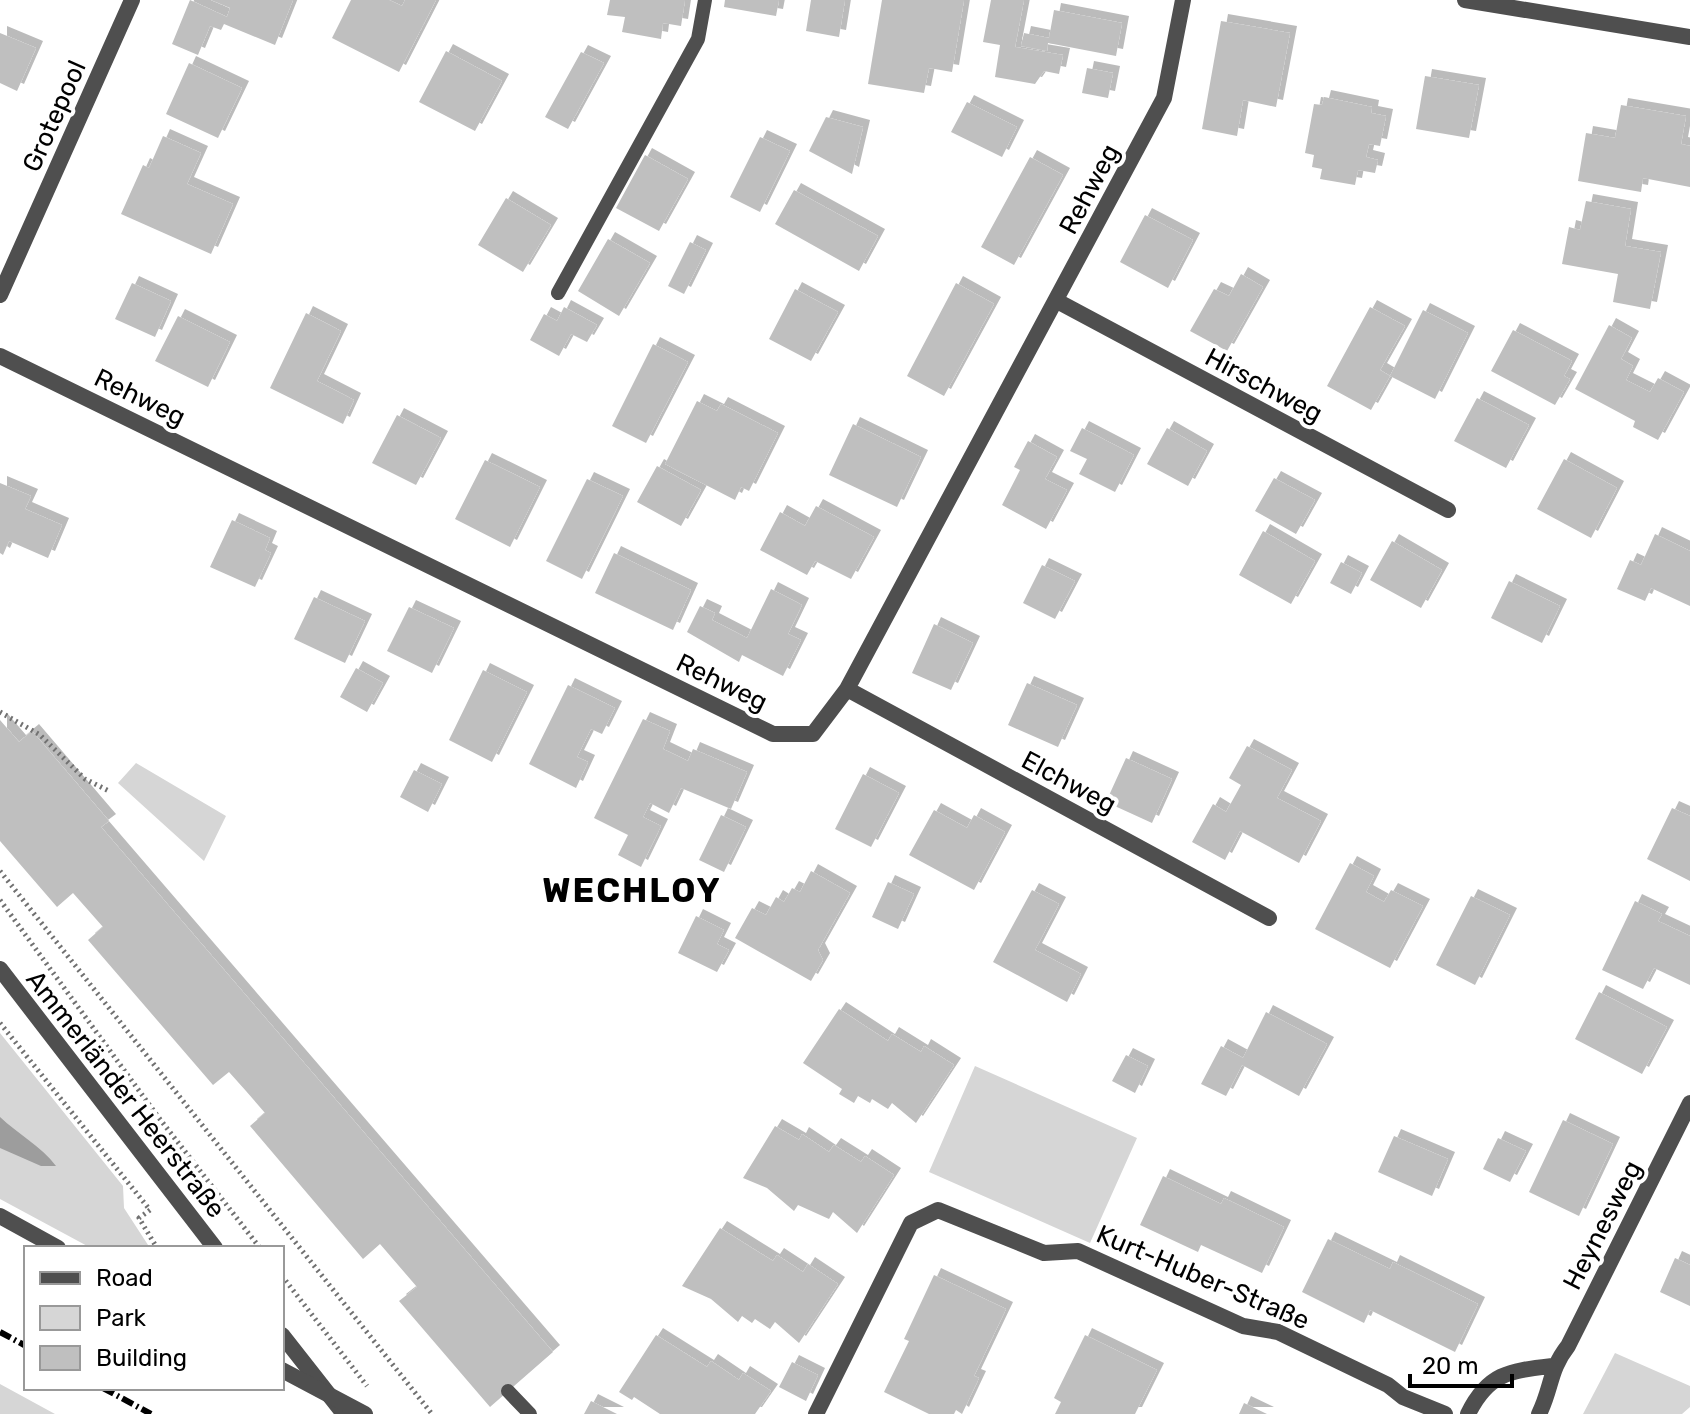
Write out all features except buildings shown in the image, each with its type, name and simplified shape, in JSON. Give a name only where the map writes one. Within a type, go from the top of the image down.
[{"type":"street","name":"Grotepool","points":[[0,295],[132,0]]},
{"type":"street","name":"Rehweg","points":[[0,356],[773,734],[813,734],[847,689],[1164,98],[1183,0]]},
{"type":"street","points":[[1465,0],[1690,37]]},
{"type":"street","name":"Hirschweg","points":[[1057,301],[1448,510]]},
{"type":"street","name":"Elchweg","points":[[847,689],[1269,918]]},
{"type":"street","name":"Ammerländer Heerstraße","points":[[0,969],[213,1246]]},
{"type":"street","name":"Heynesweg","points":[[1539,1414],[1549,1394],[1552,1366],[1568,1346],[1690,1103]]},
{"type":"street","name":"Kurt-Huber-Straße","points":[[816,1414],[911,1223],[938,1210],[1044,1253],[1078,1251],[1243,1326],[1278,1332],[1388,1385],[1403,1397],[1445,1414]]},
{"type":"street","points":[[0,1216],[54,1246]]},
{"type":"street","points":[[284,1338],[344,1414]]},
{"type":"street","points":[[1468,1414],[1480,1389],[1492,1379],[1552,1366]]},
{"type":"street","points":[[284,1371],[365,1414]]},
{"type":"lane","points":[[558,293],[698,39],[705,0]]},
{"type":"lane","points":[[508,1391],[530,1414]]},
{"type":"path","points":[[0,712],[40,735],[85,779],[109,791]]},
{"type":"path","points":[[0,871],[432,1414]]},
{"type":"path","points":[[0,900],[159,1118],[258,1246]]},
{"type":"path","points":[[0,1023],[157,1220]]},
{"type":"path","points":[[150,1210],[139,1218],[158,1246]]},
{"type":"path","points":[[284,1279],[369,1389]]},
{"type":"green space","points":[[136,763],[226,816],[204,861],[118,783]]},
{"type":"green space","points":[[0,1033],[123,1186],[124,1208],[149,1246],[87,1246],[0,1199]]},
{"type":"green space","points":[[975,1066],[1137,1138],[1090,1243],[929,1172]]},
{"type":"green space","points":[[1615,1353],[1690,1386],[1690,1407],[1682,1414],[1583,1414]]},
{"type":"green space","points":[[0,1384],[55,1414],[0,1414]]},
{"type":"shaded area","points":[[0,1117],[56,1166],[41,1166],[0,1148]]},
{"type":"railway","points":[[0,1332],[24,1345]]},
{"type":"railway","points":[[107,1390],[151,1414]]},
{"type":"district","name":"WECHLOY","points":[[632,890]]}]
